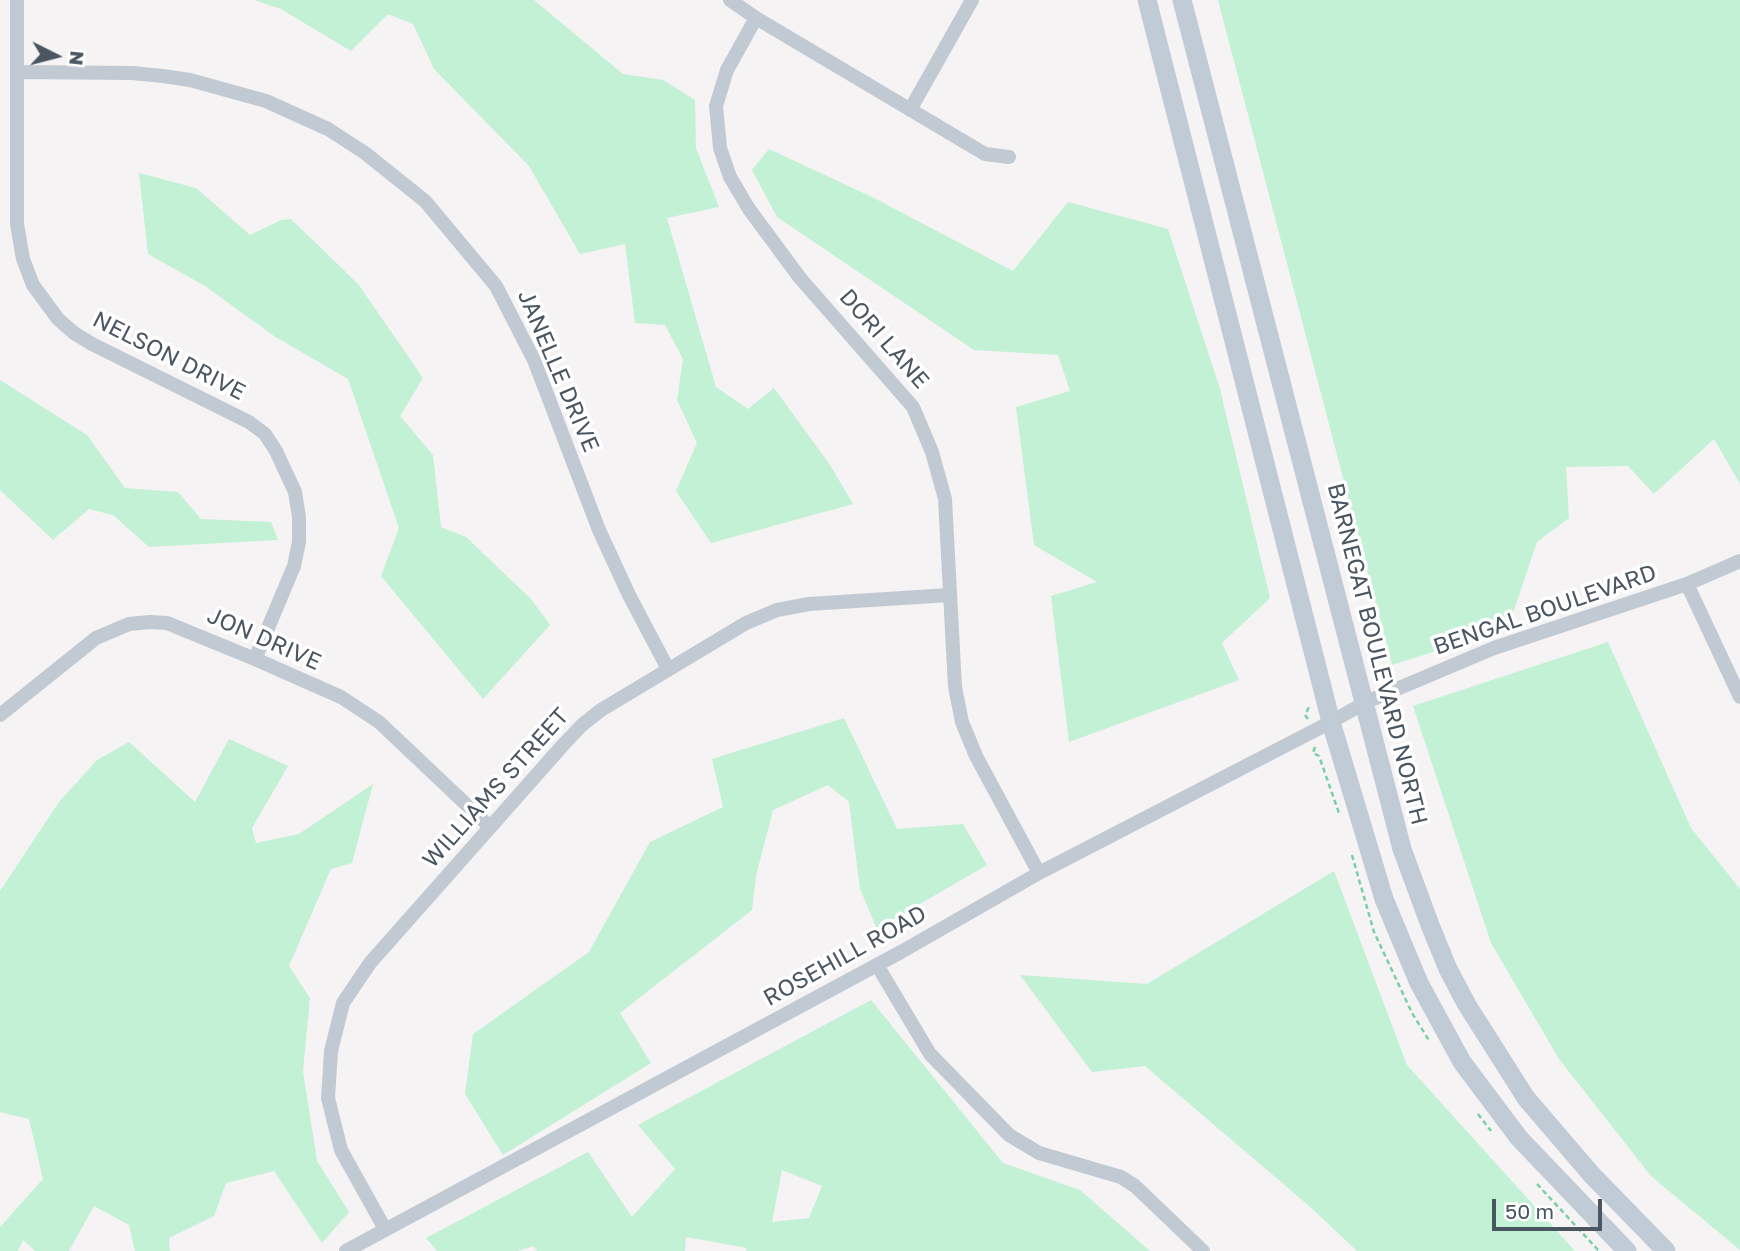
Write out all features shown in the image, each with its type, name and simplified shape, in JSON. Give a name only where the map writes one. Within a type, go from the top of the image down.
[{"type":"street","name":"NELSON DRIVE","points":[[18,0],[17,224],[23,259],[33,285],[58,319],[92,344],[249,422],[265,434],[295,492],[299,542],[294,566],[255,659]]},
{"type":"street","points":[[730,0],[985,154],[1009,157]]},
{"type":"street","points":[[910,110],[972,0]]},
{"type":"street","points":[[1147,0],[1331,722],[1384,899],[1419,984],[1462,1062],[1519,1138],[1627,1251]]},
{"type":"street","name":"BARNEGAT BOULEVARD NORTH","points":[[1182,0],[1402,849],[1448,969],[1525,1098],[1591,1174],[1666,1251]]},
{"type":"street","name":"DORI LANE","points":[[756,18],[727,70],[716,106],[720,148],[730,177],[749,209],[793,268],[913,407],[932,452],[945,499],[955,687],[962,722],[976,756],[1039,873]]},
{"type":"street","name":"JANELLE DRIVE","points":[[18,72],[132,73],[163,76],[190,80],[266,101],[328,129],[397,176],[425,201],[496,286],[534,360],[599,530],[668,669]]},
{"type":"street","name":"BENGAL BOULEVARD","points":[[1366,702],[1494,648],[1687,584],[1740,561]]},
{"type":"street","points":[[1687,584],[1740,697]]},
{"type":"street","name":"WILLIAMS STREET","points":[[385,1229],[341,1150],[328,1097],[331,1051],[343,1003],[370,963],[490,827],[582,725],[601,710],[746,623],[776,610],[809,604],[949,595]]},
{"type":"street","name":"JON DRIVE","points":[[1,710],[96,638],[130,624],[167,624],[341,697],[379,722],[490,827]]},
{"type":"street","name":"ROSEHILL ROAD","points":[[346,1251],[877,965],[1039,873],[1366,702]]},
{"type":"street","points":[[877,965],[930,1054],[1009,1135],[1039,1153],[1121,1177],[1135,1186],[1203,1251]]},
{"type":"path","points":[[1315,747],[1313,753],[1319,756],[1322,771]]},
{"type":"green space","points":[[254,0],[534,0],[623,74],[663,80],[695,100],[696,148],[719,207],[667,218],[716,387],[748,409],[774,388],[830,465],[853,504],[711,543],[676,491],[697,443],[677,400],[683,359],[665,325],[635,323],[625,244],[580,254],[529,166],[434,69],[413,24],[388,14],[351,51],[281,9]]},
{"type":"green space","points":[[1218,0],[1740,0],[1740,484],[1714,439],[1654,494],[1628,466],[1566,467],[1569,518],[1537,542],[1508,628],[1392,665]]},
{"type":"green space","points":[[769,149],[874,198],[1013,271],[1068,202],[1168,229],[1220,389],[1270,598],[1222,643],[1239,680],[1069,742],[1051,596],[1097,582],[1034,545],[1016,407],[1070,391],[1058,355],[974,350],[777,217],[752,170]]},
{"type":"green space","points":[[139,173],[196,188],[250,235],[281,220],[291,219],[358,284],[423,378],[400,416],[433,455],[441,527],[466,537],[531,599],[550,625],[483,699],[381,576],[399,528],[348,379],[274,336],[205,286],[148,254]]},
{"type":"green space","points":[[0,380],[87,435],[125,488],[178,492],[201,519],[271,522],[278,540],[149,547],[113,515],[89,509],[53,540],[0,490]]},
{"type":"green space","points":[[1608,642],[1691,828],[1740,889],[1740,1250],[1651,1176],[1559,1059],[1491,943],[1413,706]]},
{"type":"green space","points":[[844,718],[897,829],[963,824],[987,865],[877,929],[860,889],[849,802],[828,785],[773,810],[756,876],[752,910],[620,1013],[651,1063],[503,1155],[465,1094],[473,1034],[589,952],[650,842],[723,807],[712,759]]},
{"type":"green space","points":[[229,739],[288,766],[252,828],[256,843],[299,834],[373,784],[352,863],[331,869],[289,966],[310,998],[303,1071],[317,1161],[349,1212],[322,1243],[274,1171],[226,1183],[214,1216],[169,1238],[170,1251],[135,1251],[129,1225],[94,1206],[69,1251],[35,1251],[23,1240],[18,1251],[0,1251],[0,1227],[43,1179],[29,1119],[0,1112],[0,891],[59,802],[97,760],[129,742],[195,802]]},
{"type":"green space","points":[[1334,871],[1407,1065],[1575,1251],[1357,1251],[1308,1205],[1145,1066],[1092,1072],[1020,975],[1147,984]]},
{"type":"green space","points":[[871,1000],[1003,1163],[1080,1190],[1150,1251],[746,1251],[747,1248],[686,1237],[685,1251],[537,1251],[533,1246],[518,1251],[437,1251],[426,1238],[588,1152],[632,1217],[675,1169],[638,1125]],"holes":[[[782,1170],[822,1186],[809,1218],[772,1222]]]}]
